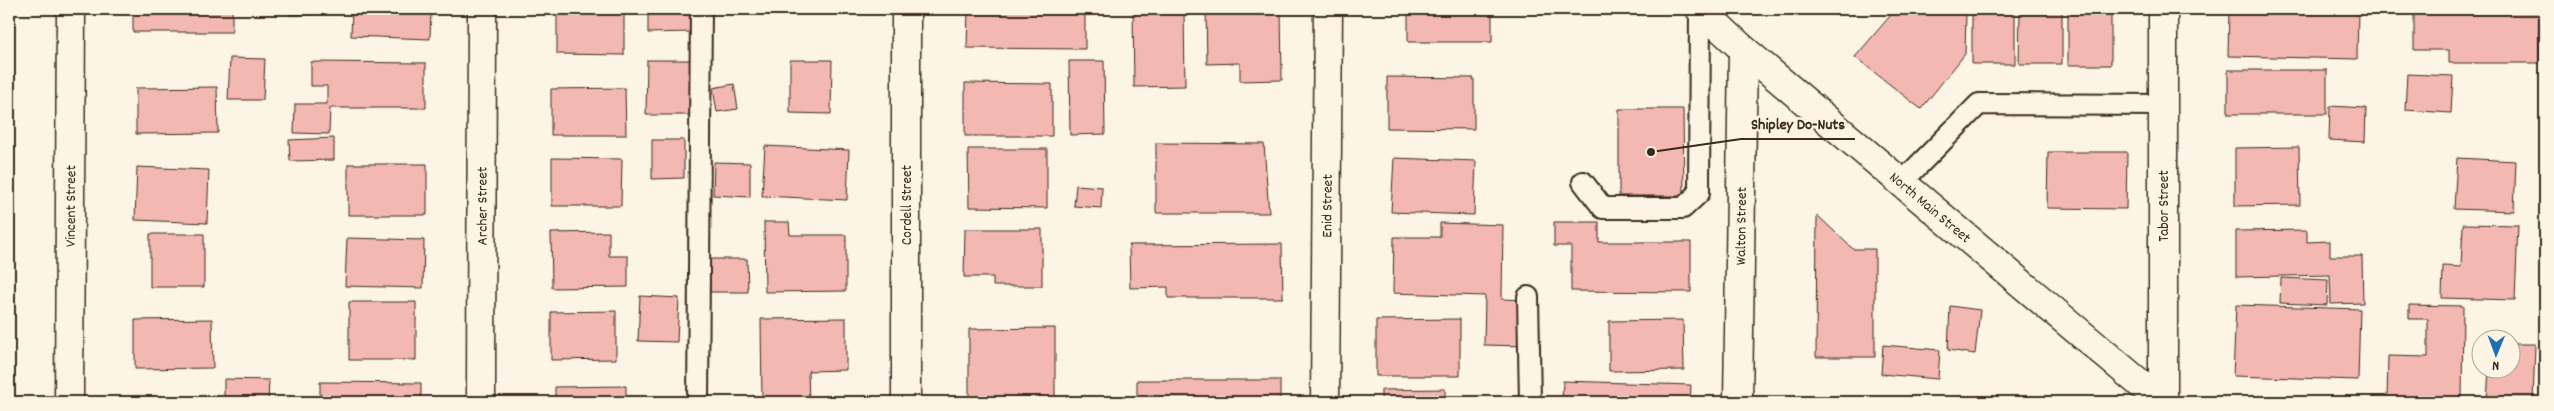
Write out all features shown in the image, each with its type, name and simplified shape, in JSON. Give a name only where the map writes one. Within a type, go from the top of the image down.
[{"type":"street","name":"Vincent Street","points":[[69,402],[71,9]]},
{"type":"street","name":"Archer Street","points":[[481,402],[482,9]]},
{"type":"street","name":"Cordell Street","points":[[906,9],[906,402]]},
{"type":"street","name":"Enid Street","points":[[1325,402],[1328,9]]},
{"type":"street","name":"North Main Street","points":[[1700,9],[1743,49],[2162,402]]},
{"type":"street","name":"Tabor Street","points":[[2162,402],[2163,9]]},
{"type":"street","name":"Walton Street","points":[[1738,402],[1743,49]]},
{"type":"lane","points":[[698,402],[701,9]]},
{"type":"lane","points":[[1583,182],[1603,208],[1683,208],[1699,193],[1700,9]]},
{"type":"lane","points":[[1901,183],[1979,104],[2163,105]]},
{"type":"lane","points":[[1528,297],[1530,402]]},
{"type":"building","points":[[133,9],[232,9],[232,32],[133,32]]},
{"type":"building","points":[[289,9],[323,9],[323,14],[289,15]]},
{"type":"building","points":[[352,9],[431,9],[430,39],[351,36]]},
{"type":"building","points":[[557,9],[624,9],[624,55],[557,54]]},
{"type":"building","points":[[648,9],[689,9],[690,32],[648,33]]},
{"type":"building","points":[[968,9],[1085,9],[1085,49],[967,48]]},
{"type":"building","points":[[1133,9],[1184,9],[1185,86],[1134,87]]},
{"type":"building","points":[[1206,9],[1281,9],[1282,80],[1240,81],[1240,63],[1207,64]]},
{"type":"building","points":[[1408,9],[1492,9],[1492,42],[1408,42]]},
{"type":"building","points":[[1896,9],[1961,9],[1966,14],[1965,54],[1921,109],[1855,57]]},
{"type":"building","points":[[1972,9],[2015,11],[2015,64],[1972,64]]},
{"type":"building","points":[[2020,9],[2062,11],[2062,64],[2019,64]]},
{"type":"building","points":[[2068,9],[2083,9],[2083,12],[2111,12],[2111,65],[2068,65]]},
{"type":"building","points":[[2229,9],[2358,9],[2357,59],[2228,56]]},
{"type":"building","points":[[2539,9],[2539,63],[2449,63],[2449,50],[2414,50],[2414,10]]},
{"type":"building","points":[[230,58],[265,59],[263,100],[228,100]]},
{"type":"building","points":[[647,60],[690,60],[690,115],[646,115]]},
{"type":"building","points":[[790,60],[832,60],[831,114],[790,113]]},
{"type":"building","points":[[1069,61],[1104,61],[1105,134],[1070,135]]},
{"type":"building","points":[[311,62],[426,63],[426,108],[330,108],[329,134],[294,133],[295,104],[327,104],[327,86],[311,86]]},
{"type":"building","points":[[2228,70],[2327,70],[2327,114],[2228,114]]},
{"type":"building","points":[[2407,74],[2453,76],[2451,113],[2405,110]]},
{"type":"building","points":[[1387,77],[1474,78],[1474,129],[1387,128]]},
{"type":"building","points":[[965,83],[1052,84],[1052,136],[965,136]]},
{"type":"building","points":[[734,84],[738,109],[717,112],[713,88]]},
{"type":"building","points":[[217,87],[218,133],[136,134],[136,88]]},
{"type":"building","points":[[625,88],[626,135],[551,135],[551,89]]},
{"type":"building","points":[[2330,106],[2366,108],[2365,142],[2329,140]]},
{"type":"building","points":[[1619,109],[1683,109],[1684,196],[1619,196]]},
{"type":"building","points":[[334,138],[334,160],[290,161],[289,140]]},
{"type":"building","points":[[652,140],[684,140],[684,178],[652,179]]},
{"type":"building","points":[[1156,143],[1264,144],[1269,213],[1156,213]]},
{"type":"building","points":[[765,146],[849,150],[847,200],[762,196]]},
{"type":"building","points":[[2299,147],[2300,205],[2235,206],[2235,148]]},
{"type":"building","points":[[968,149],[1047,149],[1047,208],[969,207]]},
{"type":"building","points":[[2048,152],[2127,152],[2126,209],[2047,208]]},
{"type":"building","points":[[552,158],[622,159],[621,206],[552,206]]},
{"type":"building","points":[[1394,158],[1476,161],[1474,215],[1391,212]]},
{"type":"building","points":[[2457,158],[2516,161],[2514,211],[2454,209]]},
{"type":"building","points":[[714,162],[750,163],[750,197],[713,195]]},
{"type":"building","points":[[348,164],[427,164],[427,215],[348,215]]},
{"type":"building","points":[[137,167],[209,170],[207,223],[135,220]]},
{"type":"building","points":[[1076,185],[1102,187],[1101,208],[1074,206]]},
{"type":"building","points":[[1817,215],[1853,249],[1875,249],[1875,357],[1816,357]]},
{"type":"building","points":[[764,222],[789,222],[790,235],[846,235],[846,291],[765,292]]},
{"type":"building","points":[[1554,222],[1599,222],[1599,242],[1691,242],[1691,292],[1571,291],[1571,246],[1554,246]]},
{"type":"building","points":[[1440,223],[1503,225],[1502,299],[1528,300],[1527,346],[1484,345],[1485,296],[1393,293],[1394,237],[1440,237]]},
{"type":"building","points":[[2463,224],[2518,225],[2515,300],[2442,298],[2443,266],[2461,267]]},
{"type":"building","points":[[965,229],[1042,229],[1042,286],[993,286],[993,277],[964,277]]},
{"type":"building","points":[[2307,230],[2307,242],[2330,241],[2330,256],[2362,256],[2363,303],[2331,304],[2330,275],[2236,277],[2236,231]]},
{"type":"building","points":[[609,232],[609,256],[628,256],[628,287],[552,288],[551,233]]},
{"type":"building","points":[[150,234],[204,234],[204,287],[150,287]]},
{"type":"building","points":[[347,238],[424,240],[423,288],[345,286]]},
{"type":"building","points":[[1282,244],[1283,298],[1168,298],[1168,287],[1130,288],[1129,245]]},
{"type":"building","points":[[710,259],[747,259],[748,292],[710,292]]},
{"type":"building","points":[[2281,278],[2328,280],[2327,305],[2280,303]]},
{"type":"building","points":[[640,296],[679,298],[677,342],[638,341]]},
{"type":"building","points":[[349,302],[416,302],[416,360],[349,360]]},
{"type":"building","points":[[2236,305],[2360,309],[2358,380],[2233,376]]},
{"type":"building","points":[[2409,305],[2463,306],[2462,402],[2387,402],[2388,356],[2428,357],[2428,319],[2409,319]]},
{"type":"building","points":[[1950,306],[1980,310],[1975,354],[1948,350]]},
{"type":"building","points":[[616,311],[616,359],[551,360],[551,312]]},
{"type":"building","points":[[846,318],[846,370],[808,371],[809,402],[762,402],[761,319]]},
{"type":"building","points":[[212,319],[213,368],[135,369],[135,320]]},
{"type":"building","points":[[1460,319],[1460,376],[1376,376],[1376,320]]},
{"type":"building","points":[[1683,320],[1684,370],[1609,371],[1609,321]]},
{"type":"building","points":[[1055,328],[1055,402],[969,402],[969,329]]},
{"type":"building","points":[[2522,344],[2535,344],[2533,402],[2487,402],[2488,378],[2522,378]]},
{"type":"building","points":[[1883,345],[1940,350],[1938,379],[1881,374]]},
{"type":"building","points":[[224,379],[269,380],[268,402],[224,402]]},
{"type":"building","points":[[1137,380],[1280,380],[1280,402],[1137,402]]},
{"type":"building","points":[[1563,381],[1691,385],[1690,402],[1562,402]]},
{"type":"building","points":[[320,382],[421,383],[421,402],[320,402]]},
{"type":"building","points":[[626,386],[626,402],[555,402],[555,387]]},
{"type":"building","points":[[1445,389],[1445,402],[1381,402],[1381,390]]},
{"type":"building","points":[[123,399],[198,399],[198,402],[123,402]]},
{"type":"place","name":"Shipley Do-Nuts","points":[[1651,152]]}]
